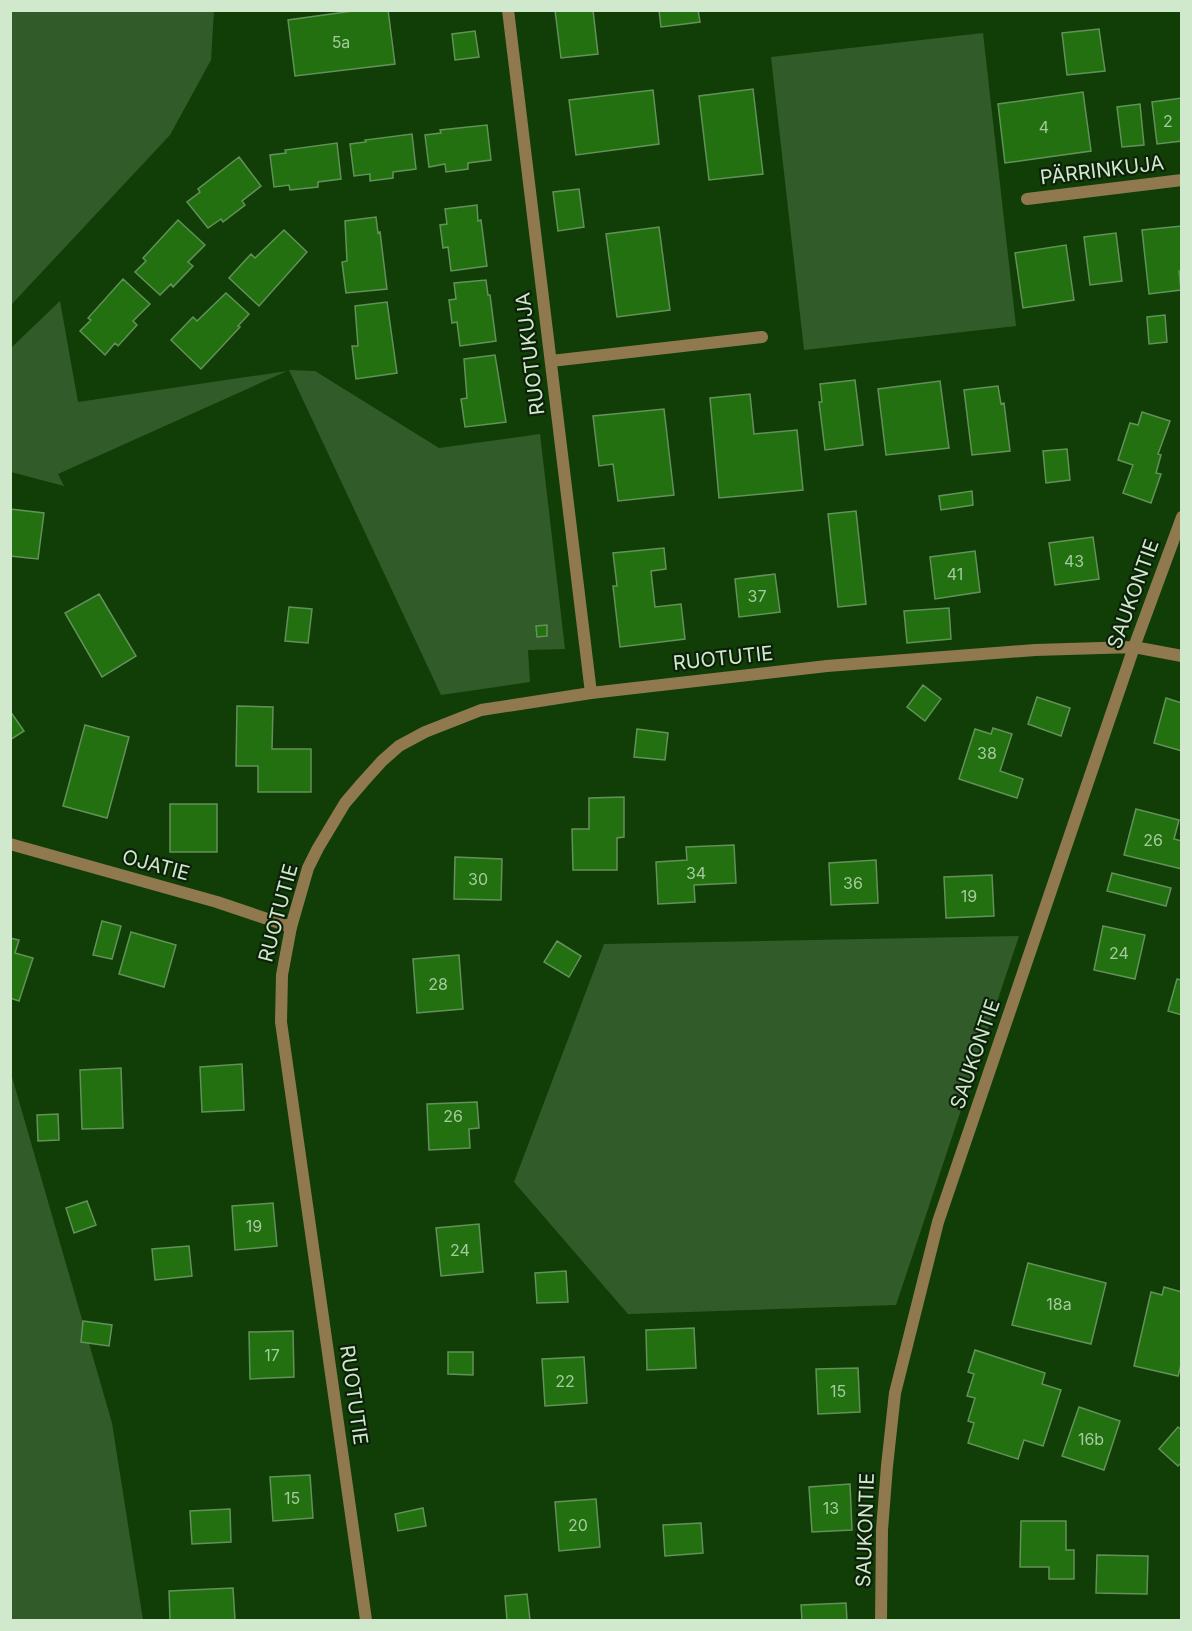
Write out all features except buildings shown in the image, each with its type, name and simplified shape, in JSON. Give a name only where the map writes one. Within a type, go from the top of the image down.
[{"type":"street","name":"RUOTUKUJA","points":[[508,10],[591,693]]},
{"type":"street","name":"PÄRRINKUJA","points":[[1026,199],[1182,180]]},
{"type":"street","points":[[551,361],[762,337]]},
{"type":"street","name":"SAUKONTIE","points":[[881,1620],[882,1530],[895,1393],[938,1222],[1134,647],[1182,517]]},
{"type":"street","name":"RUOTUTIE","points":[[366,1620],[281,1022],[282,975],[291,927],[308,868],[330,826],[363,782],[399,746],[425,732],[481,710],[591,693],[827,666],[1035,650],[1134,647],[1182,657]]},
{"type":"street","name":"OJATIE","points":[[10,844],[217,902],[291,927]]},
{"type":"green space","points":[[11,10],[214,11],[211,60],[170,135],[11,305]]},
{"type":"green space","points":[[983,33],[1016,326],[804,350],[771,57]]},
{"type":"green space","points":[[60,301],[78,402],[287,371],[58,474],[64,486],[11,472],[11,348]]},
{"type":"green space","points":[[289,370],[315,371],[439,448],[540,434],[565,649],[528,650],[530,682],[441,695]]},
{"type":"green space","points":[[1019,936],[896,1305],[628,1314],[514,1182],[604,944]]},
{"type":"green space","points":[[10,1070],[112,1423],[143,1620],[11,1620]]}]
